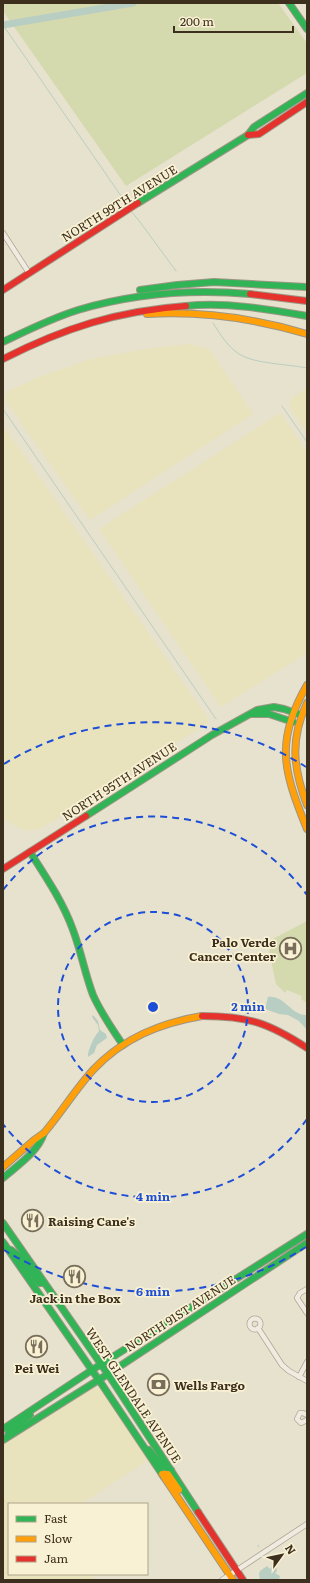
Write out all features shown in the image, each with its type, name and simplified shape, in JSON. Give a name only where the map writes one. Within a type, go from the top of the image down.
[{"type":"main road","points":[[289,3],[307,29]]},
{"type":"main road","name":"NORTH 99TH AVENUE","points":[[3,290],[137,203],[248,135],[254,127],[307,93]]},
{"type":"main road","name":"NORTH 99TH AVENUE","points":[[248,135],[259,134],[307,102]]},
{"type":"main road","points":[[3,342],[32,323],[71,306],[130,291],[166,286],[206,283],[239,283],[307,287]]},
{"type":"main road","points":[[15,335],[82,308],[146,294],[180,291],[228,291],[307,301]]},
{"type":"main road","points":[[3,359],[45,338],[99,319],[133,311],[187,305],[256,308],[307,316]]},
{"type":"main road","points":[[99,319],[113,320],[163,313],[207,314],[262,322],[307,334]]},
{"type":"main road","points":[[307,684],[290,720],[285,752],[287,772],[293,794],[307,829]]},
{"type":"main road","points":[[307,703],[298,723],[294,760],[299,785],[307,806]]},
{"type":"main road","name":"NORTH 95TH AVENUE","points":[[3,869],[212,735],[248,714],[268,707],[275,707],[301,715]]},
{"type":"main road","points":[[248,714],[270,714],[298,723]]},
{"type":"main road","points":[[30,852],[47,878],[64,909],[94,996],[101,1011],[123,1045]]},
{"type":"main road","points":[[3,1178],[24,1160],[41,1142],[44,1133],[93,1070],[110,1054],[152,1029],[171,1022],[198,1016],[222,1015],[249,1019],[272,1026],[289,1034],[307,1048]]},
{"type":"main road","points":[[3,1167],[37,1136],[44,1133]]},
{"type":"main road","name":"WEST GLENDALE AVENUE","points":[[3,1223],[108,1374],[243,1580]]},
{"type":"main road","name":"NORTH 91ST AVENUE","points":[[3,1429],[101,1364],[307,1234]]},
{"type":"main road","name":"WEST GLENDALE AVENUE","points":[[3,1242],[92,1370],[231,1578]]},
{"type":"main road","name":"NORTH 91ST AVENUE","points":[[6,1438],[108,1374],[307,1243]]},
{"type":"main road","points":[[7,1248],[19,1256],[39,1283],[44,1283]]},
{"type":"main road","points":[[198,1303],[203,1311]]},
{"type":"main road","points":[[6,1438],[9,1431],[29,1416],[38,1406]]},
{"type":"main road","points":[[142,1445],[155,1455],[163,1467],[171,1470]]},
{"type":"main road","points":[[162,1474],[168,1474],[188,1503],[192,1502]]},
{"type":"street","points":[[3,233],[29,273]]},
{"type":"street","points":[[307,1289],[300,1293],[297,1298],[307,1314]]},
{"type":"street","points":[[258,1328],[282,1365],[289,1371],[307,1381]]},
{"type":"street","points":[[299,1377],[307,1362]]},
{"type":"street","points":[[307,1415],[300,1413],[297,1418],[301,1423],[307,1420]]},
{"type":"street","points":[[222,1580],[231,1578],[237,1570],[307,1524]]},
{"type":"shaded area","points":[[190,344],[209,349],[253,414],[90,520],[5,400],[5,395],[8,391],[39,377],[91,359],[146,349]]},
{"type":"shaded area","points":[[307,388],[307,433],[292,411],[290,405],[292,398]]},
{"type":"shaded area","points":[[280,413],[307,452],[307,653],[221,707],[99,529]]},
{"type":"shaded area","points":[[3,425],[207,717],[208,723],[42,828],[25,831],[3,817]]},
{"type":"shaded area","points":[[268,997],[279,999],[297,1012],[307,1015],[307,1030],[299,1021],[288,1015],[279,1014],[265,1009]]},
{"type":"shaded area","points":[[93,1015],[98,1021],[100,1030],[106,1034],[107,1038],[97,1045],[94,1053],[88,1057],[91,1044],[99,1031],[98,1025],[92,1017]]},
{"type":"shaded area","points":[[95,1387],[101,1390],[148,1460],[83,1503],[8,1503],[8,1575],[93,1575],[96,1580],[3,1580],[3,1445]]},
{"type":"shaded area","points":[[267,1566],[270,1569],[273,1566],[276,1567],[277,1571],[275,1573],[280,1576],[279,1580],[260,1580],[260,1571]]},
{"type":"green space","points":[[3,3],[278,3],[307,43],[307,73],[126,186],[3,11]]},
{"type":"green space","points":[[307,921],[307,1003],[301,999],[302,996],[287,990],[285,993],[276,984],[269,950],[272,948],[271,940]]},
{"type":"waterway","points":[[3,25],[133,3]]},
{"type":"waterway","points":[[3,25],[128,206]]},
{"type":"waterway","points":[[131,211],[176,271]]},
{"type":"waterway","points":[[213,323],[231,348],[245,357],[262,362],[307,368]]},
{"type":"waterway","points":[[282,406],[307,442]]},
{"type":"waterway","points":[[3,409],[216,719]]},
{"type":"traffic: fast","points":[[289,3],[307,29]]},
{"type":"traffic: fast","points":[[138,203],[248,135],[254,127],[307,93]]},
{"type":"traffic: fast","points":[[140,290],[214,282],[307,287]]},
{"type":"traffic: fast","points":[[3,342],[40,324],[68,313],[99,304],[142,296],[185,292],[250,294]]},
{"type":"traffic: fast","points":[[186,306],[231,306],[307,316]]},
{"type":"traffic: fast","points":[[86,816],[212,735],[257,710],[274,707],[301,715]]},
{"type":"traffic: fast","points":[[252,714],[269,714],[293,722]]},
{"type":"traffic: fast","points":[[30,852],[54,890],[69,920],[93,995],[103,1015],[123,1045]]},
{"type":"traffic: fast","points":[[3,1178],[32,1152],[41,1140],[44,1133]]},
{"type":"traffic: fast","points":[[3,1223],[112,1380],[198,1512]]},
{"type":"traffic: fast","points":[[3,1429],[92,1370],[307,1234]]},
{"type":"traffic: fast","points":[[3,1242],[164,1477]]},
{"type":"traffic: fast","points":[[3,1440],[108,1374],[307,1243]]},
{"type":"traffic: fast","points":[[11,1250],[19,1256],[39,1283],[44,1283]]},
{"type":"traffic: fast","points":[[8,1436],[9,1431],[30,1415]]},
{"type":"traffic: fast","points":[[149,1450],[161,1465],[171,1470]]},
{"type":"traffic: slow","points":[[147,314],[167,313],[228,317],[287,328],[307,334]]},
{"type":"traffic: slow","points":[[307,685],[297,705],[286,741],[288,773],[307,829]]},
{"type":"traffic: slow","points":[[307,703],[298,729],[295,754],[299,779],[307,805]]},
{"type":"traffic: slow","points":[[3,1167],[44,1133],[93,1070],[117,1049],[157,1028],[171,1023],[202,1016]]},
{"type":"traffic: slow","points":[[162,1474],[168,1474],[179,1490]]},
{"type":"traffic: slow","points":[[164,1477],[233,1580]]},
{"type":"traffic: jam","points":[[248,135],[259,134],[307,102]]},
{"type":"traffic: jam","points":[[3,290],[138,203]]},
{"type":"traffic: jam","points":[[250,294],[307,301]]},
{"type":"traffic: jam","points":[[3,359],[48,338],[92,323],[137,312],[186,306]]},
{"type":"traffic: jam","points":[[3,869],[86,816]]},
{"type":"traffic: jam","points":[[202,1016],[232,1017],[258,1023],[281,1032],[307,1048]]},
{"type":"traffic: jam","points":[[198,1512],[243,1580]]},
{"type":"place","name":"Palo Verde Cancer Center","points":[[291,949]]},
{"type":"place","name":"Raising Cane's","points":[[32,1221]]},
{"type":"place","name":"Jack in the Box","points":[[75,1277]]},
{"type":"place","name":"Pei Wei","points":[[37,1347]]},
{"type":"place","name":"Wells Fargo","points":[[158,1385]]}]
